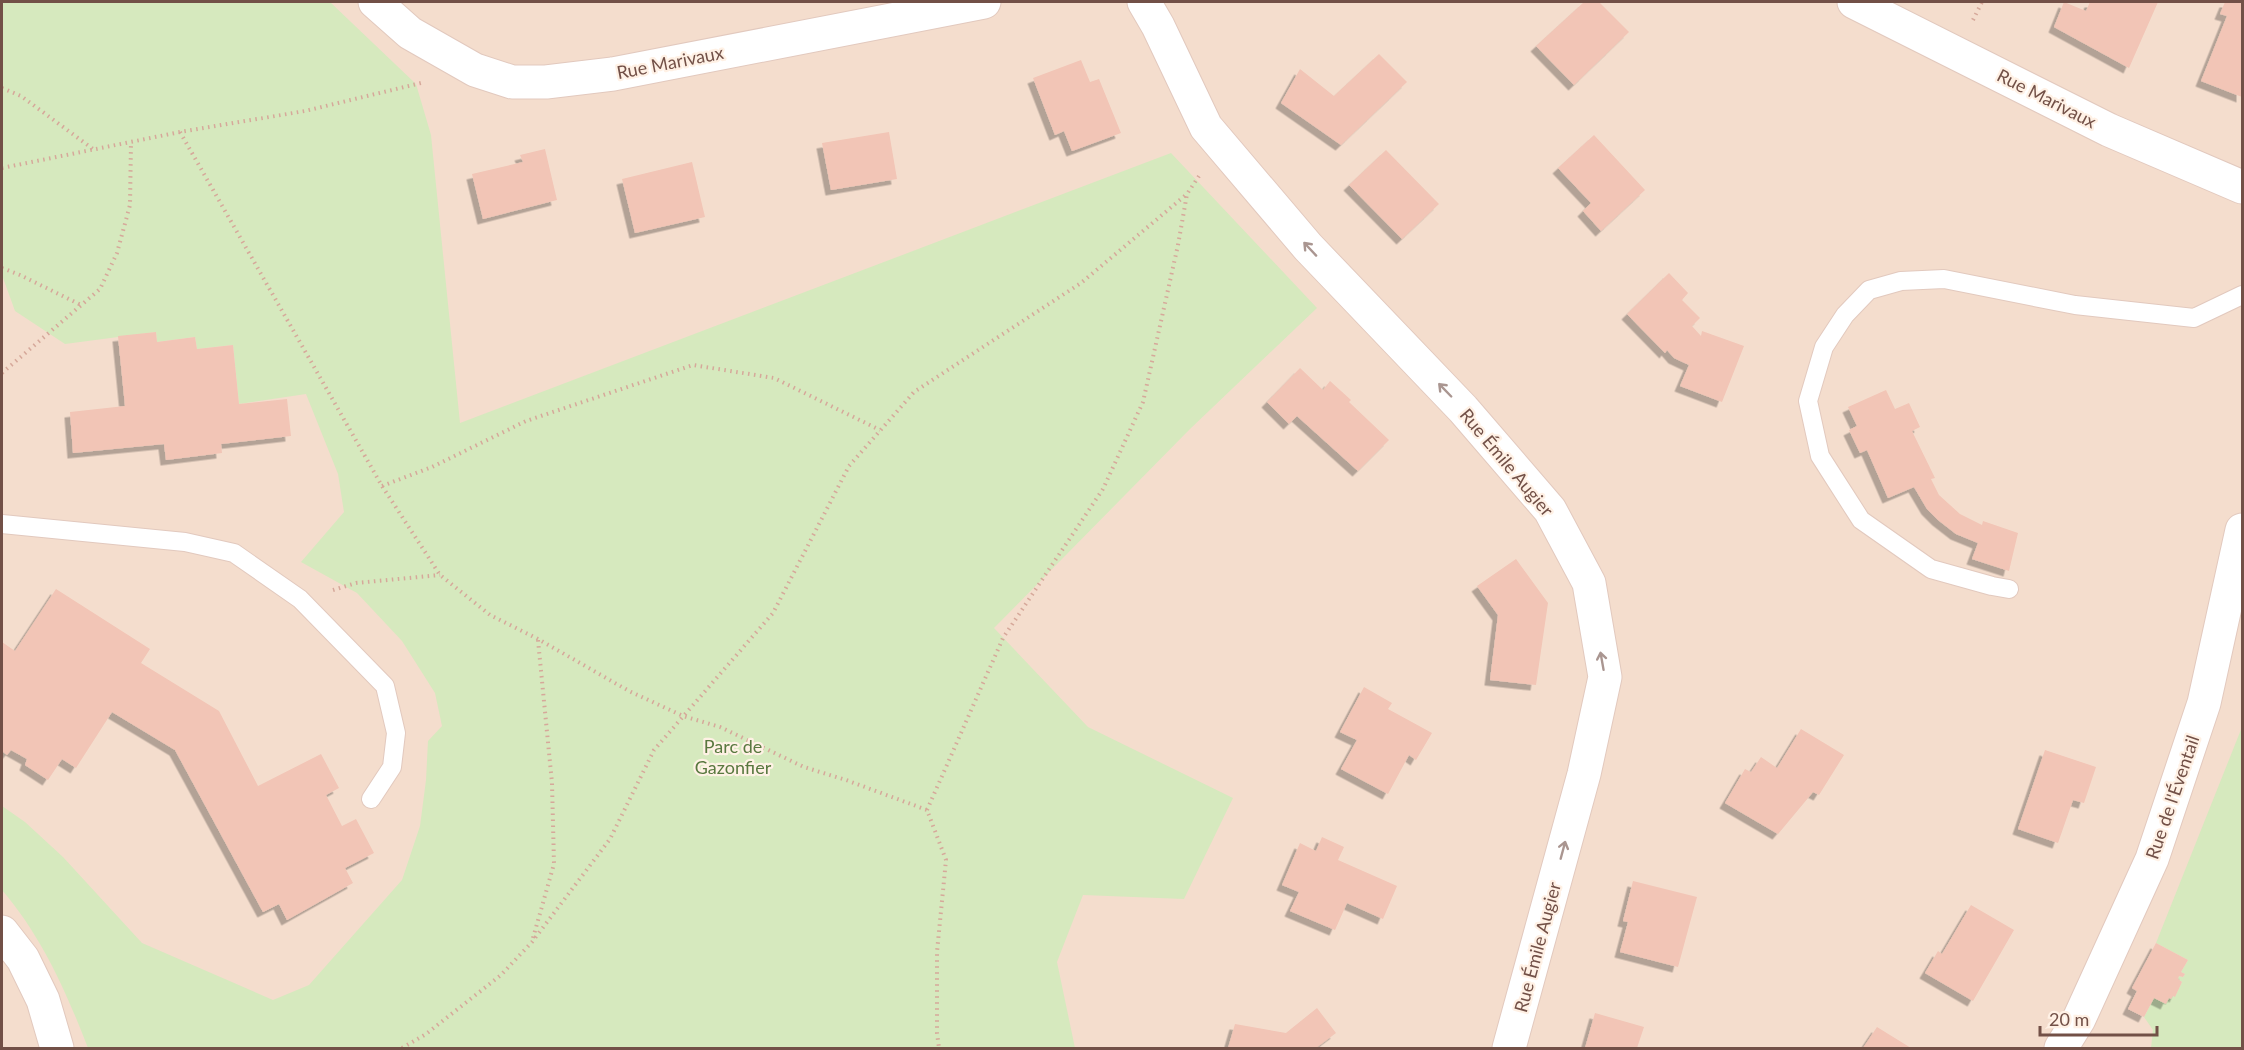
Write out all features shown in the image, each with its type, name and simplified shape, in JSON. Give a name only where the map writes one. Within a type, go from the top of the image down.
[{"type":"street","name":"Rue Marivaux","points":[[375,2],[410,33],[475,70],[512,82],[546,82],[613,74],[984,2]]},
{"type":"street","name":"Rue Émile Augier","points":[[1144,2],[1158,26],[1206,127],[1308,247],[1463,410],[1550,510],[1589,583],[1605,677],[1584,774],[1509,1048]]},
{"type":"street","name":"Rue Marivaux","points":[[1854,2],[2109,130],[2242,187]]},
{"type":"street","name":"Rue de l'Éventail","points":[[2061,1048],[2079,1019],[2152,859],[2204,703],[2242,530]]},
{"type":"street","points":[[2,932],[23,959],[43,1000],[57,1048]]},
{"type":"lane","points":[[2008,589],[1931,569],[1861,520],[1820,456],[1808,401],[1824,347],[1845,315],[1869,290],[1901,281],[1944,279],[2075,305],[2194,318],[2242,295]]},
{"type":"lane","points":[[2,524],[185,542],[234,553],[300,599],[386,686],[396,733],[392,766],[371,799]]},
{"type":"path","points":[[2,168],[180,132],[305,111],[475,70]]},
{"type":"path","points":[[2,88],[21,96],[93,150]]},
{"type":"path","points":[[180,132],[382,486],[440,575],[490,615],[538,639],[629,691],[683,716],[720,727],[804,767],[927,810]]},
{"type":"path","points":[[2,373],[100,289],[117,253],[130,205],[131,142]]},
{"type":"path","points":[[402,1048],[426,1034],[501,975],[532,942],[610,839],[654,750],[773,613],[849,466],[914,392],[1081,283],[1187,194],[1220,144]]},
{"type":"path","points":[[939,1048],[936,1033],[937,952],[946,860],[927,810],[1003,638],[1103,489],[1143,402],[1187,194]]},
{"type":"path","points":[[2,268],[81,305]]},
{"type":"path","points":[[382,486],[432,467],[526,421],[693,365],[774,378],[880,430]]},
{"type":"path","points":[[300,599],[356,583],[440,575]]},
{"type":"path","points":[[532,942],[554,864],[552,783],[538,639]]},
{"type":"shaded area","points":[[2,2],[2242,2],[2242,1048],[2,1048]]},
{"type":"green space","name":"Parc de Gazonfier","points":[[2,2],[330,2],[416,84],[431,135],[460,423],[1171,153],[1317,308],[1190,429],[994,628],[1088,727],[1233,798],[1184,899],[1083,895],[1057,962],[1075,1048],[88,1048],[52,965],[29,927],[2,890],[2,806],[25,822],[63,857],[142,943],[273,1000],[309,985],[402,880],[420,826],[428,741],[442,726],[435,693],[402,641],[357,593],[301,562],[344,512],[338,474],[306,394],[239,404],[233,345],[197,349],[195,337],[157,342],[156,332],[65,344],[15,311],[2,275]]},
{"type":"green space","points":[[2242,727],[2242,1048],[2151,1048],[2153,1030],[2144,1017],[2154,998],[2175,996],[2182,982],[2178,979],[2179,976],[2183,977],[2185,974],[2181,972],[2188,960],[2156,943]]},
{"type":"building","points":[[1584,2],[1599,2],[1629,32],[1574,85],[1536,46]]},
{"type":"building","points":[[2064,2],[2086,11],[2090,2],[2158,2],[2129,68],[2054,27]]},
{"type":"building","points":[[2225,2],[2242,2],[2242,97],[2201,81],[2227,16],[2220,14]]},
{"type":"building","points":[[1379,54],[1407,82],[1341,145],[1281,103],[1300,69],[1334,96]]},
{"type":"building","points":[[1081,60],[1090,82],[1099,79],[1121,133],[1072,151],[1064,131],[1055,135],[1033,78]]},
{"type":"building","points":[[889,132],[897,179],[831,190],[822,143]]},
{"type":"building","points":[[1594,135],[1645,190],[1601,231],[1583,211],[1591,203],[1558,168]]},
{"type":"building","points":[[545,149],[557,200],[483,219],[472,174],[523,162],[520,155]]},
{"type":"building","points":[[1386,150],[1439,204],[1402,239],[1349,185]]},
{"type":"building","points":[[692,162],[705,217],[635,233],[622,179]]},
{"type":"building","points":[[1669,273],[1688,293],[1682,300],[1700,318],[1692,326],[1701,336],[1702,331],[1744,346],[1722,402],[1680,386],[1689,365],[1674,358],[1667,350],[1665,353],[1627,314]]},
{"type":"building","points":[[156,332],[157,342],[195,337],[197,349],[233,345],[239,404],[287,399],[291,436],[221,444],[222,453],[166,460],[164,444],[73,453],[70,412],[125,406],[118,336]]},
{"type":"building","points":[[1300,368],[1323,390],[1330,381],[1389,440],[1358,471],[1297,416],[1289,424],[1267,402]]},
{"type":"building","points":[[1886,390],[1895,409],[1909,403],[1920,427],[1912,431],[1935,478],[1931,479],[1939,495],[1960,514],[1982,525],[1983,521],[2018,533],[2009,571],[1972,559],[1978,543],[1956,534],[1938,520],[1927,509],[1914,487],[1888,498],[1867,450],[1860,453],[1849,430],[1857,426],[1848,407]]},
{"type":"building","points":[[1516,559],[1548,603],[1536,685],[1490,680],[1498,615],[1477,586]]},
{"type":"building","points":[[56,589],[150,649],[141,663],[219,711],[258,786],[321,754],[339,788],[326,795],[342,826],[356,819],[374,853],[345,868],[353,883],[287,920],[279,904],[263,912],[175,750],[112,712],[76,768],[62,759],[48,780],[25,765],[27,759],[11,750],[7,755],[2,751],[2,642],[15,651]]},
{"type":"building","points":[[1364,687],[1392,703],[1388,709],[1432,733],[1416,760],[1409,755],[1388,794],[1341,769],[1357,740],[1340,732]]},
{"type":"building","points":[[1801,729],[1844,755],[1819,795],[1813,792],[1778,834],[1725,803],[1745,769],[1751,772],[1761,757],[1777,768]]},
{"type":"building","points":[[2045,750],[2096,767],[2084,803],[2073,800],[2058,843],[2018,829]]},
{"type":"building","points":[[1322,837],[1344,847],[1338,860],[1397,886],[1383,919],[1347,903],[1335,930],[1290,911],[1299,892],[1282,885],[1300,843],[1316,851]]},
{"type":"building","points":[[1633,881],[1697,897],[1678,967],[1620,952],[1628,922],[1623,921]]},
{"type":"building","points":[[1971,905],[2014,930],[1973,1001],[1925,973],[1938,951],[1942,954]]},
{"type":"building","points":[[2156,943],[2188,960],[2181,972],[2185,974],[2183,977],[2179,976],[2178,979],[2182,982],[2175,997],[2169,998],[2166,1004],[2154,998],[2144,1017],[2128,1009],[2137,991],[2132,988]]},
{"type":"building","points":[[1317,1008],[1336,1033],[1316,1048],[1228,1048],[1235,1024],[1286,1033]]},
{"type":"building","points":[[1595,1013],[1644,1027],[1637,1048],[1585,1048]]},
{"type":"building","points":[[1877,1027],[1911,1048],[1863,1048]]}]
